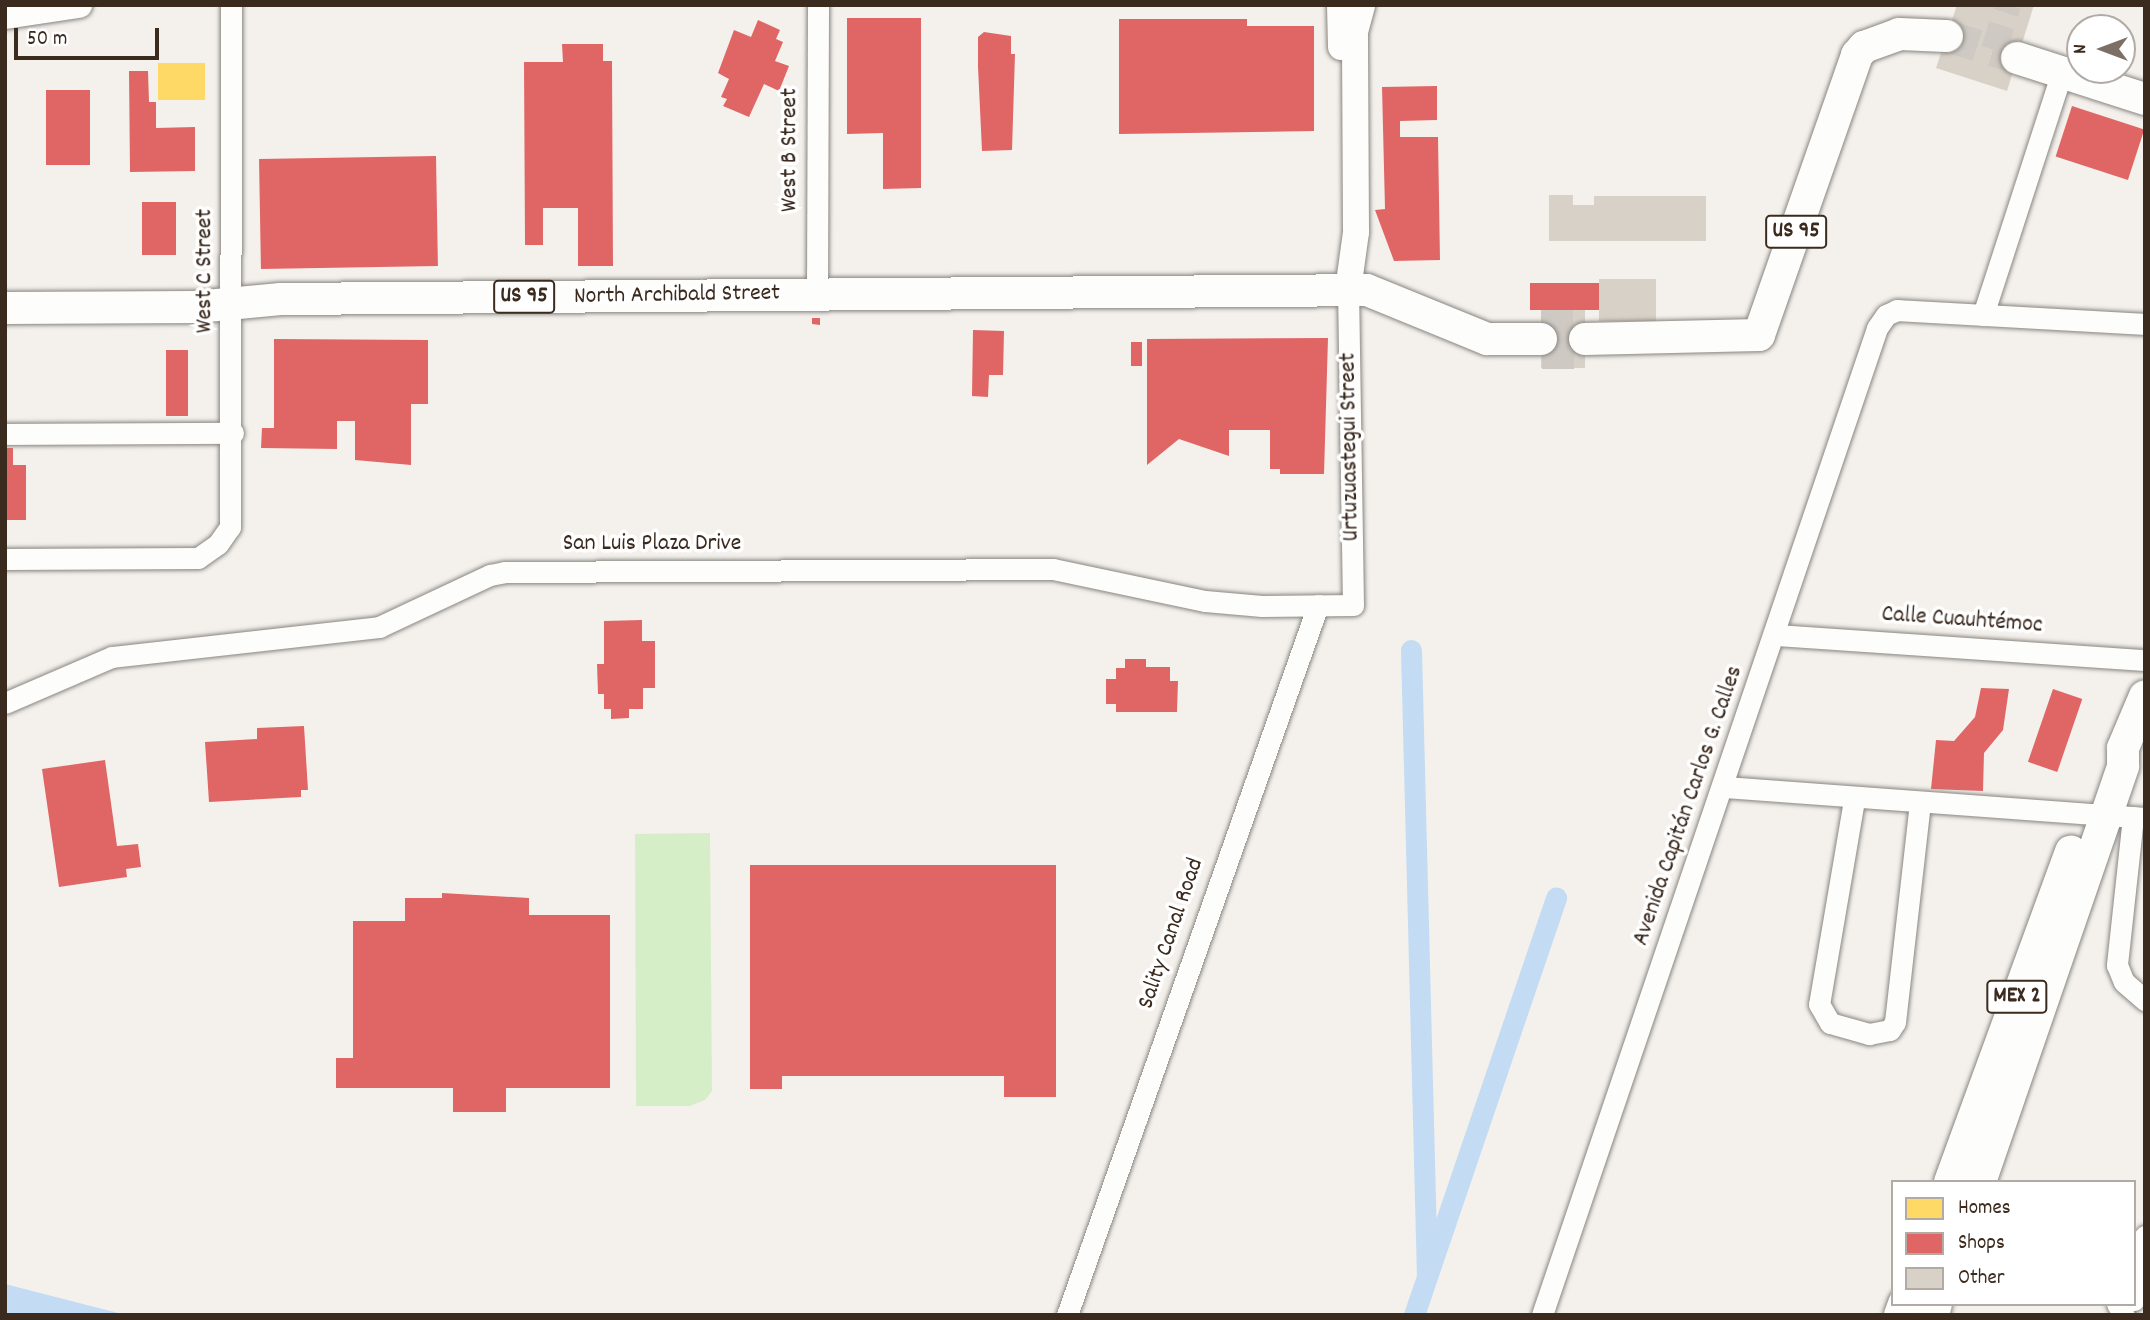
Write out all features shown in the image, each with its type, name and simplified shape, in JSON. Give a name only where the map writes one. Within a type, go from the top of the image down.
[{"type":"highway","name":"US 95","points":[[1585,339],[1759,335],[1857,55],[1864,47],[1899,34],[1947,36]]},
{"type":"highway","points":[[2017,58],[2145,99]]},
{"type":"highway","name":"North Archibald Street","points":[[5,308],[232,304],[281,299],[1360,291]]},
{"type":"highway","name":"US 95","points":[[1360,291],[1487,339],[1541,340]]},
{"type":"highway","name":"MEX 2","points":[[1981,1180],[2117,815],[2123,748],[2145,696]]},
{"type":"highway","name":"MEX 2","points":[[1951,1180],[2117,815]]},
{"type":"main road","points":[[5,16],[79,5]]},
{"type":"main road","name":"Urtuzuastegui Street","points":[[1339,5],[1342,232],[1360,291]]},
{"type":"main road","name":"Urtuzuastegui Street","points":[[1360,291],[1356,232],[1355,32],[1363,5]]},
{"type":"street","name":"West C Street","points":[[5,559],[198,558],[226,535],[233,518],[231,5]]},
{"type":"street","name":"West B Street","points":[[817,295],[818,5]]},
{"type":"street","points":[[2062,72],[1983,315],[2145,324]]},
{"type":"street","name":"Urtuzuastegui Street","points":[[1318,605],[1353,605],[1360,291]]},
{"type":"street","name":"Avenida Capitán Carlos G. Calles","points":[[1542,1315],[1725,787],[1877,328],[1886,315],[1897,310],[1983,315]]},
{"type":"street","points":[[5,433],[233,433]]},
{"type":"street","name":"San Luis Plaza Drive","points":[[5,703],[84,666],[140,652],[339,635],[379,627],[490,575],[505,572],[1053,569],[1205,601],[1318,605]]},
{"type":"street","name":"Sality Canal Road","points":[[1067,1315],[1318,605]]},
{"type":"street","name":"Calle Cuauhtémoc","points":[[1776,635],[2145,660]]},
{"type":"street","points":[[1725,787],[1854,800],[2117,815],[2117,965],[2124,982],[2145,1000]]},
{"type":"street","points":[[1854,800],[1819,1003],[1823,1018],[1830,1023],[1869,1034],[1890,1030],[1895,1022],[1920,804]]},
{"type":"street","points":[[2136,1290],[2145,1236]]},
{"type":"green space","points":[[710,833],[712,1091],[705,1100],[690,1106],[636,1106],[635,834]]},
{"type":"water","points":[[5,1284],[126,1315],[5,1315]]},
{"type":"building: Homes","points":[[158,63],[205,63],[205,100],[158,100]]},
{"type":"building: Shops","points":[[847,18],[921,18],[921,188],[883,189],[883,133],[847,134]]},
{"type":"building: Shops","points":[[1119,19],[1247,19],[1247,26],[1314,26],[1314,131],[1119,134]]},
{"type":"building: Shops","points":[[758,20],[780,30],[776,39],[783,42],[775,61],[789,66],[779,91],[764,84],[749,117],[723,106],[727,99],[721,97],[729,79],[718,73],[734,30],[751,37]]},
{"type":"building: Shops","points":[[984,32],[1011,36],[1011,54],[1015,54],[1012,150],[982,151],[978,37]]},
{"type":"building: Shops","points":[[562,44],[603,44],[603,61],[612,61],[613,266],[578,266],[578,208],[543,208],[543,245],[525,245],[524,62],[563,62]]},
{"type":"building: Shops","points":[[129,71],[148,71],[149,102],[156,102],[156,128],[195,127],[195,171],[130,172]]},
{"type":"building: Shops","points":[[1437,86],[1437,120],[1400,121],[1400,137],[1438,137],[1440,260],[1394,261],[1375,210],[1385,209],[1382,87]]},
{"type":"building: Shops","points":[[46,90],[90,90],[90,165],[46,165]]},
{"type":"building: Shops","points":[[2072,106],[2144,129],[2128,180],[2056,156]]},
{"type":"building: Shops","points":[[436,156],[438,266],[261,269],[259,159]]},
{"type":"building: Shops","points":[[142,202],[176,202],[176,255],[142,255]]},
{"type":"building: Shops","points":[[1530,283],[1599,283],[1599,310],[1530,310]]},
{"type":"building: Shops","points":[[812,318],[820,318],[820,325],[812,324]]},
{"type":"building: Shops","points":[[973,330],[1004,331],[1003,375],[989,375],[988,397],[972,396]]},
{"type":"building: Shops","points":[[1328,338],[1324,474],[1280,474],[1280,469],[1270,469],[1270,430],[1229,430],[1229,456],[1179,439],[1147,465],[1147,339]]},
{"type":"building: Shops","points":[[274,339],[428,340],[428,404],[411,404],[411,465],[355,460],[355,421],[337,421],[337,449],[261,448],[262,428],[274,428]]},
{"type":"building: Shops","points":[[1131,342],[1142,342],[1142,366],[1131,366]]},
{"type":"building: Shops","points":[[166,350],[188,350],[188,416],[166,416]]},
{"type":"building: Shops","points":[[5,448],[13,448],[13,465],[26,465],[26,520],[5,520]]},
{"type":"building: Shops","points":[[642,620],[642,641],[655,641],[655,688],[643,688],[643,709],[629,709],[629,718],[611,719],[611,709],[604,709],[604,694],[598,694],[597,664],[604,664],[604,621]]},
{"type":"building: Shops","points":[[1125,659],[1146,659],[1146,667],[1170,667],[1170,681],[1178,681],[1177,712],[1116,712],[1116,704],[1106,704],[1106,679],[1116,679],[1116,668],[1125,668]]},
{"type":"building: Shops","points":[[1981,688],[2009,689],[2003,730],[1984,753],[1983,791],[1931,789],[1936,740],[1954,741],[1975,717]]},
{"type":"building: Shops","points":[[2053,689],[2082,699],[2057,772],[2028,762]]},
{"type":"building: Shops","points":[[304,726],[308,790],[301,790],[301,797],[209,802],[205,742],[257,739],[257,728]]},
{"type":"building: Shops","points":[[105,760],[117,846],[138,844],[141,867],[126,869],[127,877],[59,887],[42,769]]},
{"type":"building: Shops","points":[[750,865],[1056,865],[1056,1097],[1004,1097],[1004,1076],[782,1076],[782,1089],[750,1089]]},
{"type":"building: Shops","points":[[442,893],[529,898],[529,915],[610,915],[610,1088],[506,1088],[506,1112],[453,1112],[453,1088],[336,1088],[336,1058],[353,1058],[353,921],[405,921],[405,898],[442,898]]},
{"type":"building: Other","points":[[1957,5],[2034,5],[2007,91],[1936,68]]},
{"type":"building: Other","points":[[1549,195],[1573,195],[1573,205],[1594,205],[1594,196],[1706,196],[1706,241],[1549,241]]},
{"type":"building: Other","points":[[1599,279],[1656,279],[1656,321],[1599,321]]},
{"type":"building: Other","points":[[1541,310],[1585,310],[1585,368],[1541,368]]},
{"type":"waterway","points":[[1411,650],[1427,1276]]},
{"type":"waterway","points":[[1414,1315],[1556,897]]},
{"type":"tunnel","points":[[1994,50],[2008,5]]},
{"type":"tunnel","points":[[1947,36],[2017,58]]},
{"type":"tunnel","points":[[1541,326],[1585,326]]},
{"type":"tunnel","points":[[1542,353],[1585,353]]}]
